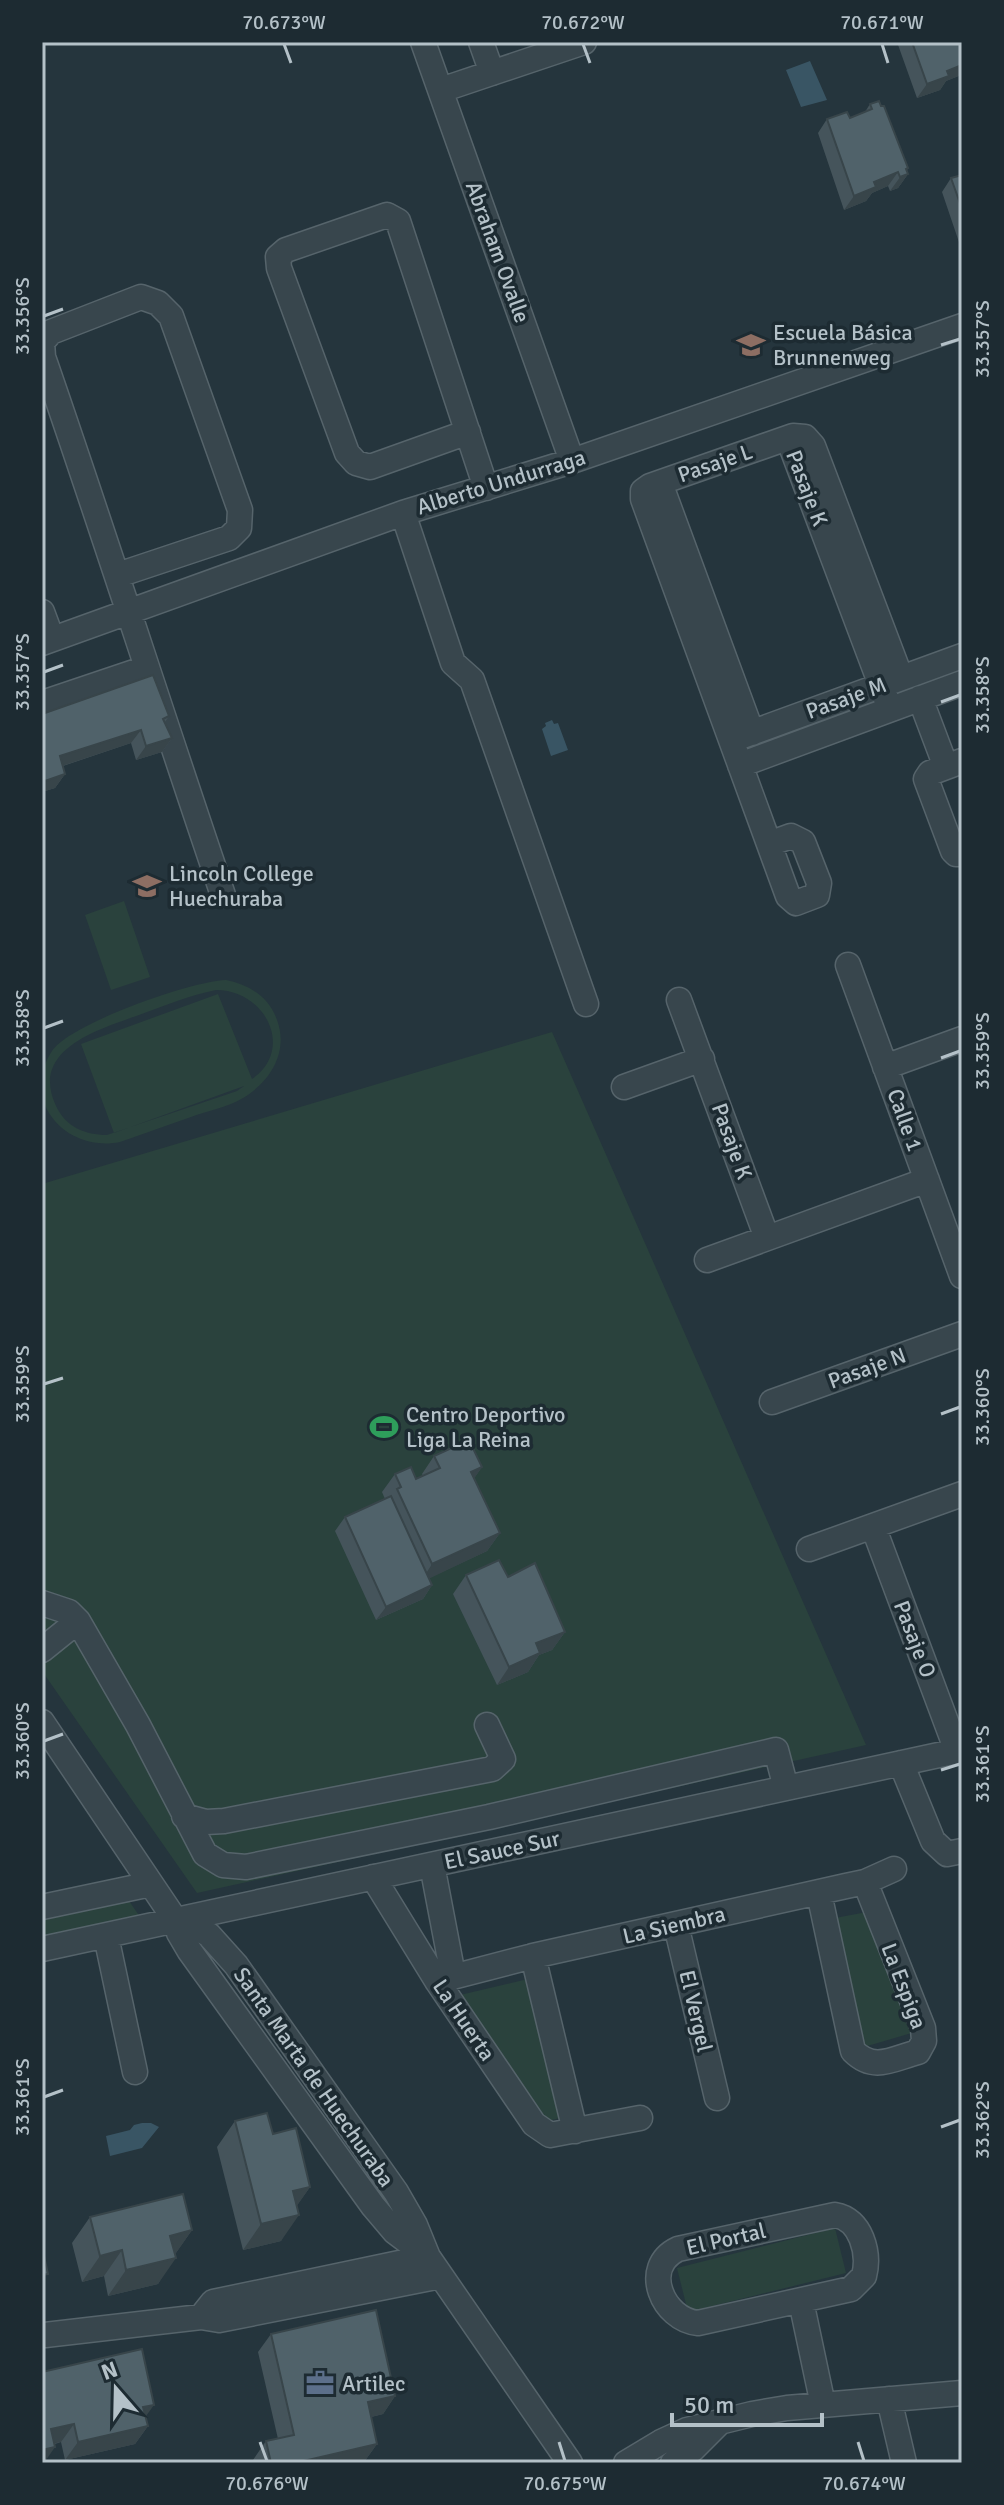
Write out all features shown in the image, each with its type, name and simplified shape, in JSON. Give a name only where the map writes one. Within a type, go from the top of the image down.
[{"type":"street","name":"Abraham Ovalle","points":[[423,42],[572,461]]},
{"type":"street","points":[[481,42],[492,73]]},
{"type":"street","points":[[441,90],[584,42]]},
{"type":"street","points":[[468,432],[370,467],[356,463],[347,453],[279,268],[278,257],[286,250],[387,215],[398,221],[468,432],[486,488]]},
{"type":"street","points":[[118,575],[229,538],[239,528],[240,510],[171,316],[158,303],[141,297],[51,332],[42,342],[43,357],[223,895]]},
{"type":"street","name":"Alberto Undurraga","points":[[47,641],[403,513],[572,461],[962,326]]},
{"type":"street","name":"Pasaje L","points":[[741,737],[652,487],[788,438]]},
{"type":"street","name":"Pasaje K","points":[[788,438],[891,682],[890,709]]},
{"type":"street","points":[[403,513],[453,663],[472,680],[586,1004]]},
{"type":"street","points":[[42,612],[47,641]]},
{"type":"street","name":"Pasaje M","points":[[741,737],[962,656]]},
{"type":"street","points":[[42,703],[146,668]]},
{"type":"street","name":"Pasaje M","points":[[740,765],[962,683]]},
{"type":"street","points":[[920,698],[954,764],[928,774],[926,779],[953,851],[962,854]]},
{"type":"street","points":[[741,737],[740,765],[769,844]]},
{"type":"street","name":"Calle 1","points":[[848,965],[927,1180],[953,1224],[962,1276]]},
{"type":"street","name":"Pasaje K","points":[[679,1000],[767,1238]]},
{"type":"street","points":[[885,1067],[962,1039]]},
{"type":"street","points":[[624,1087],[702,1059]]},
{"type":"street","points":[[707,1260],[927,1180]]},
{"type":"street","name":"Pasaje N","points":[[772,1402],[962,1334]]},
{"type":"street","points":[[809,1549],[962,1494]]},
{"type":"street","name":"Pasaje O","points":[[873,1526],[960,1751]]},
{"type":"street","points":[[42,1603],[69,1612],[78,1621],[138,1725],[205,1854],[223,1865],[246,1867],[489,1817],[776,1750],[786,1788]]},
{"type":"street","points":[[42,1650],[78,1621]]},
{"type":"street","points":[[42,1722],[50,1750],[176,1921]]},
{"type":"street","points":[[184,1816],[206,1822],[224,1821],[492,1769],[503,1759],[487,1725]]},
{"type":"street","name":"El Sauce Sur","points":[[42,1949],[960,1751]]},
{"type":"street","points":[[901,1763],[933,1841],[947,1854],[962,1851]]},
{"type":"street","points":[[432,1865],[445,1978]]},
{"type":"street","name":"La Siembra","points":[[445,1978],[865,1882],[894,1869]]},
{"type":"street","name":"La Huerta","points":[[373,1877],[445,1978],[534,2124],[550,2135],[640,2118]]},
{"type":"street","name":"La Espiga","points":[[819,1893],[853,2051],[862,2060],[874,2064],[918,2052],[924,2041],[923,2028],[865,1882]]},
{"type":"street","points":[[42,1907],[151,1884]]},
{"type":"street","name":"Santa Marta de Huechuraba","points":[[176,1921],[209,1935],[236,1965],[396,2192],[434,2266],[569,2463]]},
{"type":"street","name":"El Vergel","points":[[676,1925],[717,2098]]},
{"type":"street","points":[[106,1936],[135,2072]]},
{"type":"street","points":[[533,1956],[575,2131]]},
{"type":"street","name":"El Portal","points":[[828,2216],[848,2219],[857,2228],[865,2257],[866,2270],[861,2281],[845,2292],[801,2301],[705,2322],[692,2322],[671,2309],[660,2289],[658,2272],[665,2257],[678,2249],[828,2216]]},
{"type":"street","points":[[45,2335],[201,2317],[213,2302],[434,2266]]},
{"type":"street","points":[[801,2301],[823,2405]]},
{"type":"street","points":[[626,2463],[674,2435],[752,2414],[962,2393]]},
{"type":"street","points":[[889,2399],[904,2463]]},
{"type":"street","points":[[673,2463],[693,2449],[718,2424]]},
{"type":"green space","points":[[124,901],[150,977],[111,990],[85,915]]},
{"type":"green space","points":[[226,980],[251,989],[264,999],[277,1020],[281,1043],[279,1055],[269,1075],[253,1091],[231,1104],[120,1142],[100,1143],[82,1139],[66,1131],[53,1119],[45,1105],[41,1088],[43,1070],[52,1051],[64,1040],[82,1028],[133,1005]],"holes":[[[216,990],[234,993],[249,1000],[261,1011],[273,1038],[272,1053],[265,1067],[252,1079],[218,994],[81,1044],[114,1133],[107,1135],[77,1128],[65,1119],[56,1106],[50,1086],[52,1070],[60,1056],[73,1044],[106,1027]],[[244,1086],[237,1091],[130,1127]]]},
{"type":"green space","name":"Centro Deportivo Liga La Reina","points":[[552,1032],[866,1745],[197,1893],[42,1671],[42,1184]]},
{"type":"green space","points":[[125,1895],[149,1930],[42,1952],[42,1912]]},
{"type":"green space","points":[[867,1912],[915,2032],[864,2047],[835,1918]]},
{"type":"green space","points":[[528,1979],[560,2118],[548,2121],[460,1995]]},
{"type":"green space","points":[[835,2228],[846,2273],[688,2312],[677,2268]]},
{"type":"water","points":[[810,61],[827,100],[801,107],[786,70]]},
{"type":"water","points":[[552,720],[554,724],[558,723],[568,750],[551,756],[542,729],[545,723]]},
{"type":"water","points":[[142,2123],[159,2127],[142,2148],[110,2156],[106,2136],[130,2130]]},
{"type":"building","points":[[912,42],[962,42],[962,65],[947,71],[949,76],[927,84]]},
{"type":"building","points":[[879,101],[884,106],[908,174],[900,177],[898,172],[874,182],[876,187],[854,196],[827,119],[847,112],[850,118],[872,109],[870,104]]},
{"type":"building","points":[[962,175],[962,209],[951,178]]},
{"type":"building","points":[[153,675],[169,716],[163,719],[172,738],[146,746],[141,730],[60,756],[65,774],[45,781],[42,776],[42,714]]},
{"type":"building","points":[[469,1440],[482,1467],[471,1472],[500,1533],[432,1564],[397,1489],[401,1487],[395,1474],[411,1467],[416,1479],[440,1468],[434,1456]]},
{"type":"building","points":[[391,1496],[432,1585],[386,1607],[345,1517]]},
{"type":"building","points":[[499,1560],[508,1577],[535,1563],[565,1632],[536,1643],[540,1653],[509,1667],[466,1575]]},
{"type":"building","points":[[267,2113],[273,2134],[296,2128],[310,2187],[293,2191],[299,2215],[261,2224],[235,2121]]},
{"type":"building","points":[[183,2194],[192,2230],[170,2236],[176,2258],[126,2270],[122,2250],[100,2256],[90,2217]]},
{"type":"building","points":[[42,2247],[48,2274],[42,2275]]},
{"type":"building","name":"Artilec","points":[[376,2310],[395,2396],[368,2402],[377,2444],[295,2463],[271,2463],[266,2441],[294,2435],[271,2334]]},
{"type":"building","points":[[142,2349],[154,2405],[143,2407],[148,2426],[78,2442],[74,2424],[51,2429],[55,2447],[42,2450],[42,2372]]},
{"type":"place","name":"Escuela Básica Brunnenweg","points":[[751,345]]},
{"type":"place","name":"Lincoln College Huechuraba","points":[[147,886]]},
{"type":"place","name":"Centro Deportivo Liga La Reina","points":[[384,1427]]},
{"type":"place","name":"Artilec","points":[[320,2383]]}]
